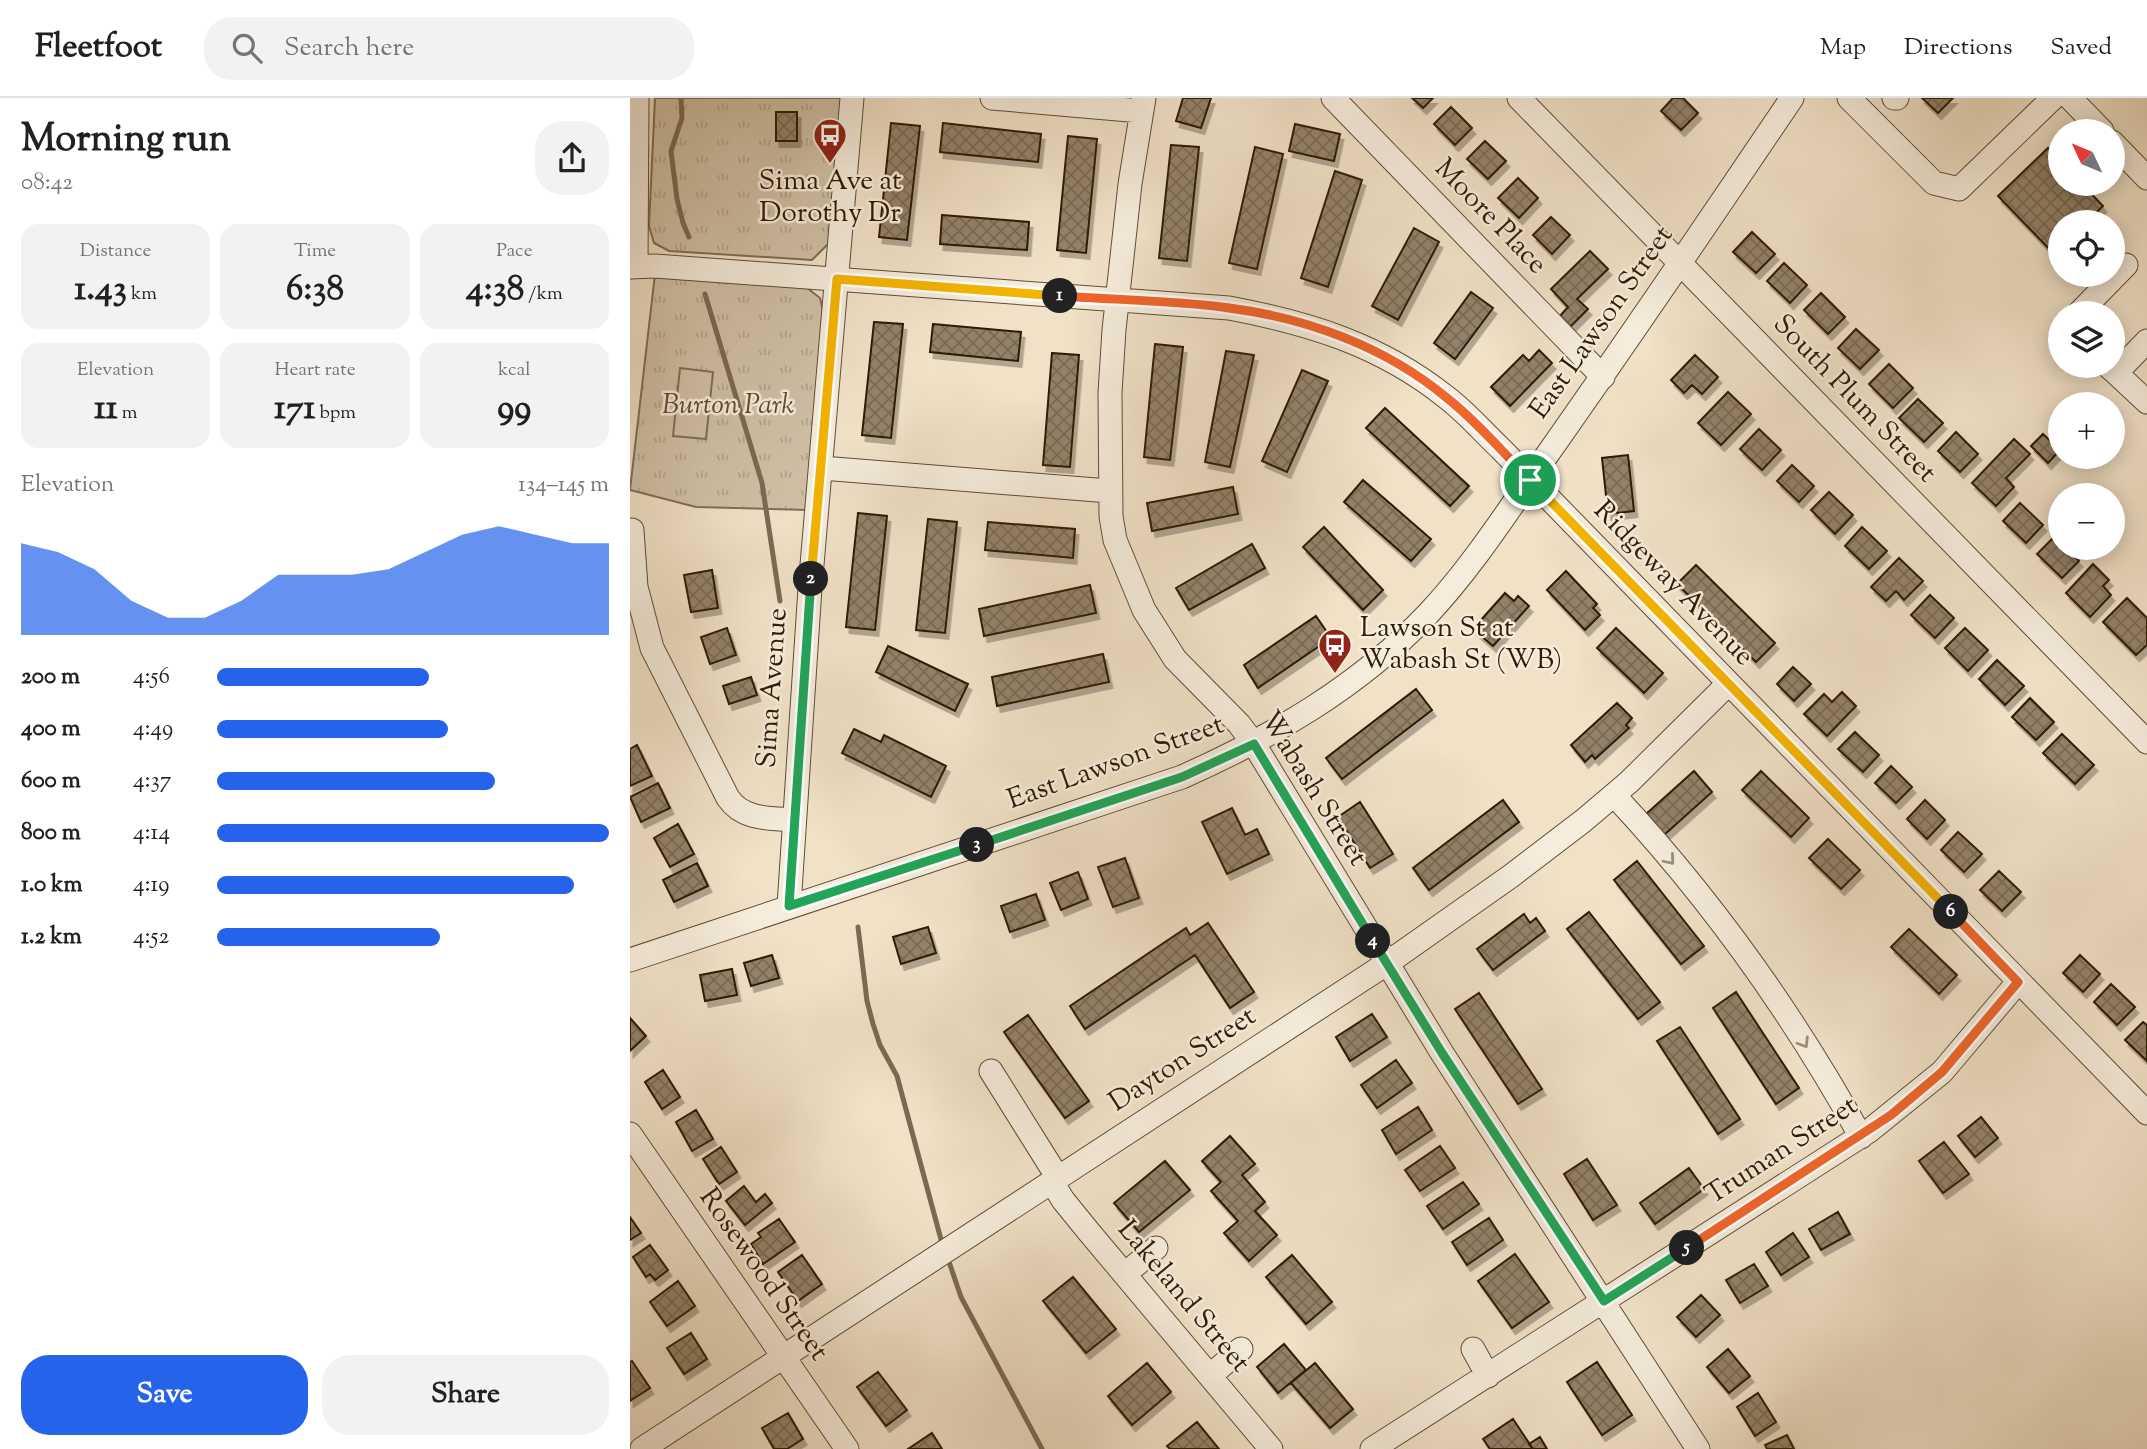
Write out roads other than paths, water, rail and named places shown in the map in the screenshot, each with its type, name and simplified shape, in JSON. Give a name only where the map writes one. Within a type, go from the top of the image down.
[{"type":"street","name":"Sima Avenue","points":[[789,906],[810,588],[852,98]]},
{"type":"street","points":[[992,98],[1142,105]]},
{"type":"street","name":"Moore Place","points":[[1333,98],[1603,377]]},
{"type":"street","name":"South Plum Street","points":[[1519,98],[2147,741]]},
{"type":"street","name":"East Lawson Street","points":[[630,960],[1182,777],[1254,744],[1311,710],[1352,681],[1426,616],[1464,572],[1603,377],[1792,98]]},
{"type":"street","points":[[1849,98],[1934,183],[1959,189],[2053,98]]},
{"type":"street","points":[[2070,98],[2090,119]]},
{"type":"street","points":[[633,267],[635,104]]},
{"type":"street","name":"Wabash Street","points":[[1142,105],[1130,184],[1110,393],[1109,491],[1115,540],[1144,610],[1175,659],[1239,724],[1254,744],[1387,964],[1698,1449]]},
{"type":"street","points":[[2125,155],[2147,177]]},
{"type":"street","points":[[2091,301],[2126,265]]},
{"type":"street","name":"Ridgeway Avenue","points":[[633,267],[1229,308],[1277,317],[1356,342],[1379,353],[1448,398],[2147,1113]]},
{"type":"street","points":[[2125,359],[2147,341]]},
{"type":"street","points":[[2122,378],[2147,402]]},
{"type":"street","points":[[822,468],[1109,491]]},
{"type":"street","points":[[632,530],[636,587],[652,648],[727,798],[742,812],[752,816],[794,820]]},
{"type":"street","name":"Dayton Street","points":[[642,1449],[1387,964],[1511,876],[1614,795],[1728,684]]},
{"type":"street","points":[[1614,795],[1728,929],[1792,1024],[1861,1137]]},
{"type":"street","name":"Truman Street","points":[[1372,1449],[1861,1137],[1942,1072],[2018,982]]},
{"type":"street","name":"Lakeland Street","points":[[991,1070],[1055,1180],[1063,1200],[1271,1449]]},
{"type":"street","name":"Rosewood Street","points":[[630,1134],[848,1449]]},
{"type":"street","points":[[1125,1274],[1157,1248]]},
{"type":"street","points":[[1211,1376],[1241,1349]]},
{"type":"street","points":[[1473,1349],[1488,1376]]},
{"type":"waterway","points":[[681,98],[682,118],[671,151],[677,199],[689,237]]},
{"type":"waterway","points":[[705,294],[762,483],[780,601]]},
{"type":"waterway","points":[[858,927],[867,1001],[873,1024],[880,1045],[897,1076],[943,1247]]},
{"type":"waterway","points":[[947,1256],[961,1297],[1042,1449]]},
{"type":"place","name":"Sima Ave at Dorothy Dr","points":[[830,165]]},
{"type":"place","name":"Lawson St at Wabash St (WB)","points":[[1335,675]]},
{"type":"park label","name":"Burton Park","points":[[728,406]]}]
